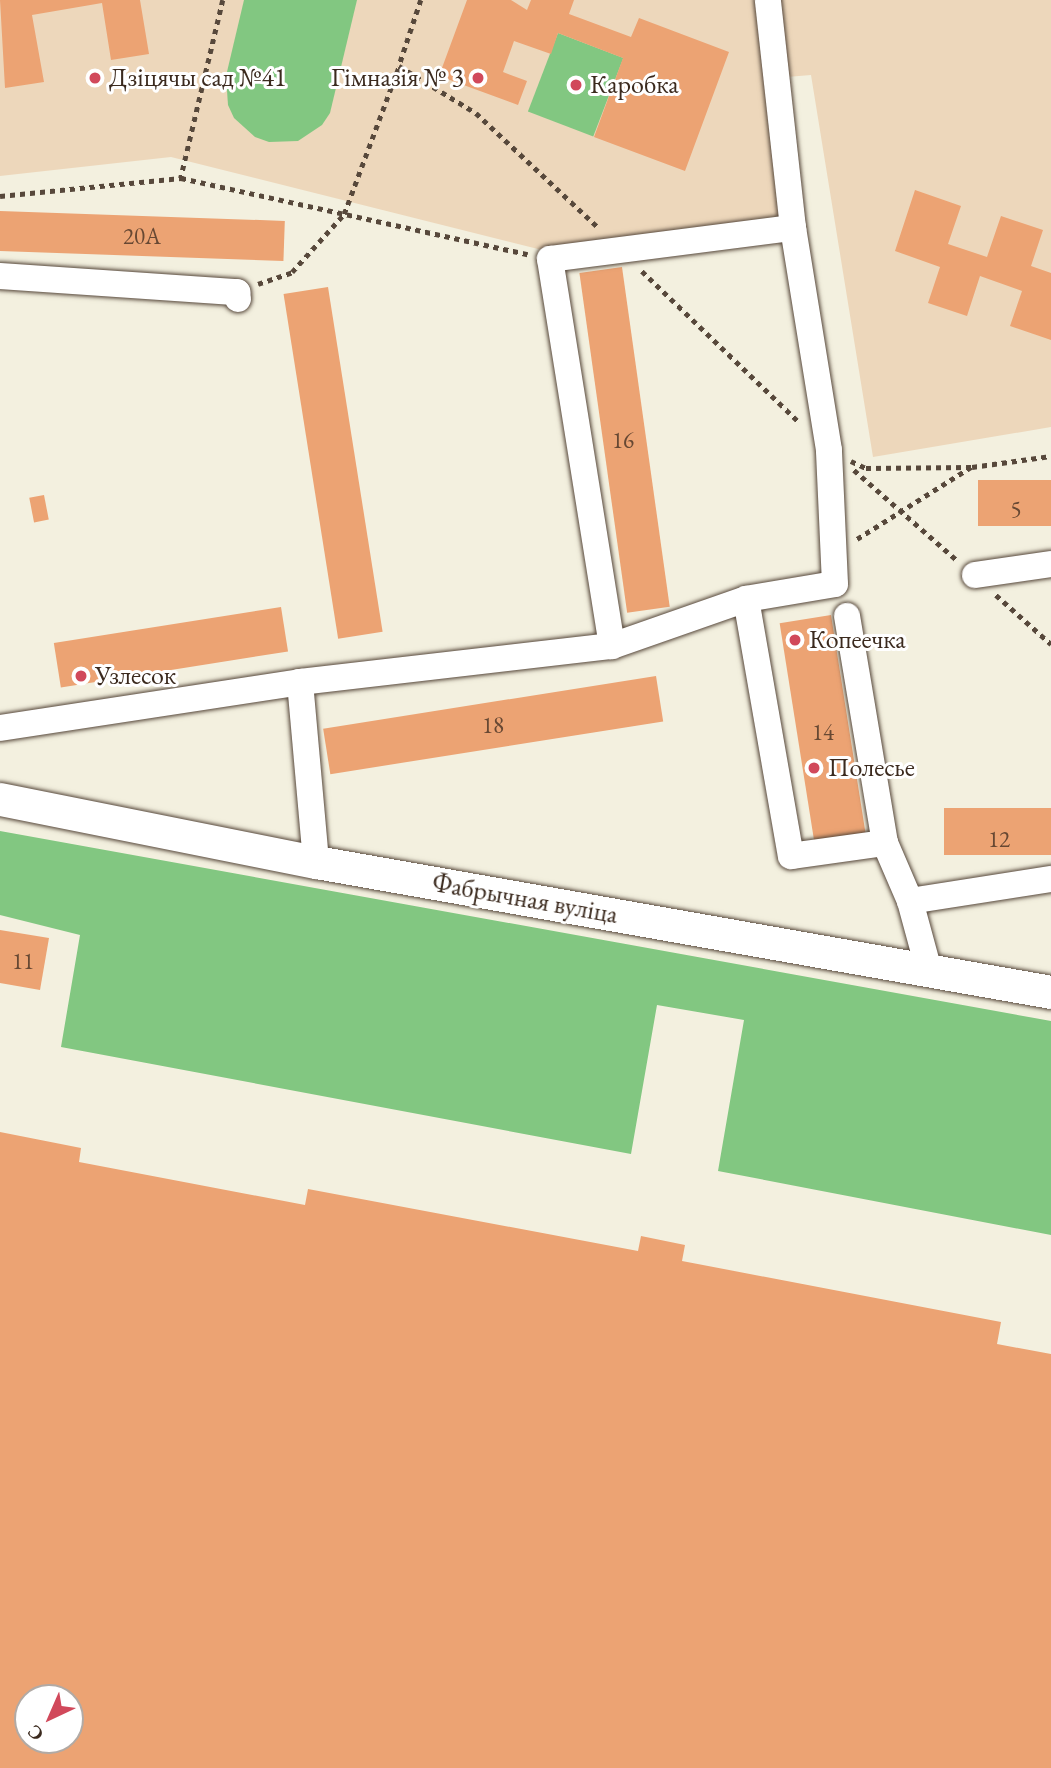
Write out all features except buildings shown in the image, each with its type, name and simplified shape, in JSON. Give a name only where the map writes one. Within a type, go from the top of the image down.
[{"type":"main road","name":"Фабрычная вуліца","points":[[0,799],[316,862],[1051,992]]},
{"type":"lane","points":[[0,728],[300,681],[612,646],[746,599],[835,584],[829,450],[793,228],[768,0]]},
{"type":"lane","points":[[612,646],[550,259],[793,228]]},
{"type":"lane","points":[[0,276],[237,295]]},
{"type":"lane","points":[[975,575],[1051,564]]},
{"type":"lane","points":[[746,599],[791,856],[885,843]]},
{"type":"lane","points":[[847,616],[885,843],[910,901],[929,971]]},
{"type":"lane","points":[[300,681],[316,862]]},
{"type":"lane","points":[[910,901],[1051,879]]},
{"type":"path","points":[[181,178],[223,0]]},
{"type":"path","points":[[237,295],[292,271],[344,214],[421,0]]},
{"type":"path","points":[[399,66],[476,113],[829,450],[902,509],[1051,644]]},
{"type":"path","points":[[0,196],[181,178],[550,259]]},
{"type":"path","points":[[829,450],[866,468],[971,467],[1051,456]]},
{"type":"path","points":[[834,554],[971,467]]},
{"type":"shaded area","name":"Гімназія № 3","points":[[0,0],[756,0],[783,221],[546,251],[171,157],[0,176]]},
{"type":"shaded area","points":[[779,0],[1051,0],[1051,427],[873,457],[811,75],[787,77]]},
{"type":"green space","points":[[244,0],[357,0],[330,113],[322,125],[298,141],[269,142],[255,137],[234,118],[228,105],[226,76]]},
{"type":"green space","name":"Каробка","points":[[558,33],[623,58],[593,137],[528,111]]},
{"type":"green space","points":[[0,831],[1051,1021],[1051,1235],[718,1171],[744,1020],[657,1005],[631,1154],[61,1047],[80,935],[0,915]]},
{"type":"place","name":"Дзіцячы сад №41","points":[[95,78]]},
{"type":"place","name":"Гімназія № 3","points":[[478,78]]},
{"type":"place","name":"Каробка","points":[[576,85]]},
{"type":"place","name":"Копеечка","points":[[795,640]]},
{"type":"place","name":"Узлесок","points":[[81,676]]},
{"type":"place","name":"Полесье","points":[[814,768]]}]
